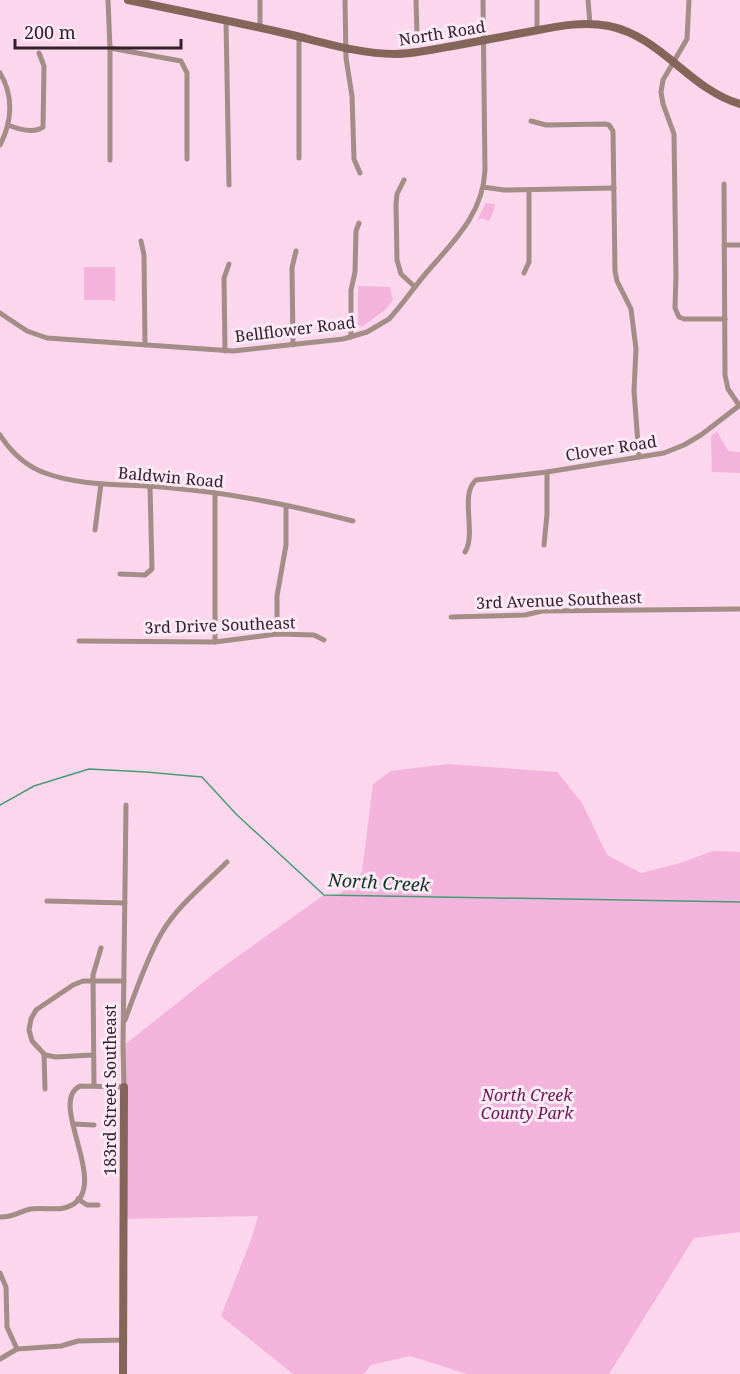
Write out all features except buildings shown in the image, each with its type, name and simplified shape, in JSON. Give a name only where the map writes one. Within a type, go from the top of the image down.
[{"type":"street","points":[[108,0],[110,160]]},
{"type":"street","name":"North Road","points":[[129,0],[378,53],[401,54],[570,24],[617,28],[652,44],[704,87],[724,99],[740,104]]},
{"type":"street","points":[[260,0],[260,28]]},
{"type":"street","points":[[345,0],[354,159],[360,173]]},
{"type":"street","points":[[417,0],[417,33]]},
{"type":"street","name":"Bellflower Road","points":[[0,313],[27,331],[47,338],[225,351],[351,337],[373,330],[390,319],[466,227],[476,210],[483,187],[485,170],[483,0]]},
{"type":"street","points":[[537,0],[537,30]]},
{"type":"street","points":[[588,0],[590,24]]},
{"type":"street","points":[[689,0],[687,39],[663,80],[661,92],[674,134],[675,308],[679,317],[684,319],[725,319]]},
{"type":"street","points":[[226,20],[229,185]]},
{"type":"street","points":[[299,37],[299,158]]},
{"type":"street","points":[[110,48],[182,60],[187,73],[187,159]]},
{"type":"street","points":[[8,125],[34,131],[43,127],[44,66],[39,53]]},
{"type":"street","points":[[0,73],[10,98],[11,111],[0,145]]},
{"type":"street","points":[[531,120],[546,125],[604,124],[609,125],[613,131],[615,271],[617,281],[631,309],[636,349],[634,391],[639,457]]},
{"type":"street","points":[[404,180],[397,194],[396,204],[397,260],[401,274],[415,287]]},
{"type":"street","points":[[724,184],[726,382],[740,405]]},
{"type":"street","points":[[483,187],[504,190],[614,188]]},
{"type":"street","points":[[524,273],[529,262],[529,190]]},
{"type":"street","points":[[351,337],[351,290],[355,272],[356,231],[360,223]]},
{"type":"street","points":[[141,242],[144,255],[145,345]]},
{"type":"street","points":[[724,245],[740,245]]},
{"type":"street","points":[[293,345],[292,268],[296,251]]},
{"type":"street","points":[[225,351],[224,278],[229,264]]},
{"type":"street","name":"Clover Road","points":[[465,552],[470,542],[472,483],[480,479],[547,472],[664,453],[684,445],[740,405]]},
{"type":"street","name":"Baldwin Road","points":[[0,435],[16,455],[38,471],[63,478],[101,484],[150,486],[215,494],[286,506],[353,521]]},
{"type":"street","points":[[544,545],[547,472]]},
{"type":"street","points":[[95,530],[101,484]]},
{"type":"street","points":[[120,574],[145,575],[152,568],[150,486]]},
{"type":"street","points":[[215,494],[215,642]]},
{"type":"street","points":[[277,634],[277,596],[286,544],[286,506]]},
{"type":"street","name":"3rd Avenue Southeast","points":[[451,617],[525,615],[542,611],[740,609]]},
{"type":"street","name":"3rd Drive Southeast","points":[[79,641],[215,642],[277,634],[314,635],[324,640]]},
{"type":"street","name":"183rd Street Southeast","points":[[123,1374],[123,1024],[126,805]]},
{"type":"street","points":[[123,1024],[161,934],[175,914],[228,862]]},
{"type":"street","points":[[47,901],[125,903]]},
{"type":"street","points":[[94,1086],[93,981],[96,959],[101,948]]},
{"type":"street","points":[[93,1055],[56,1057],[44,1054],[32,1041],[29,1030],[31,1019],[43,1004],[82,981],[124,981]]},
{"type":"street","points":[[44,1054],[45,1089]]},
{"type":"street","points":[[0,1217],[7,1218],[29,1209],[66,1208],[80,1198],[84,1174],[72,1124],[71,1104],[75,1089],[80,1086],[124,1087]]},
{"type":"street","points":[[72,1124],[94,1125]]},
{"type":"street","points":[[80,1198],[87,1204],[98,1205]]},
{"type":"street","points":[[0,1273],[6,1287],[7,1327],[17,1349]]},
{"type":"street","points":[[0,1359],[17,1349],[61,1346],[78,1341],[123,1340]]},
{"type":"green space","points":[[486,203],[495,204],[489,221],[481,218],[477,221]]},
{"type":"green space","points":[[84,267],[115,267],[115,301],[84,300]]},
{"type":"green space","points":[[358,286],[390,287],[393,300],[385,310],[362,327],[358,325]]},
{"type":"green space","points":[[717,431],[728,451],[740,452],[740,473],[712,472],[711,436]]},
{"type":"green space","name":"North Creek County Park","points":[[448,764],[557,772],[582,803],[607,855],[641,873],[680,863],[713,851],[740,852],[740,1232],[694,1238],[609,1374],[467,1374],[410,1356],[371,1365],[364,1374],[293,1374],[221,1316],[258,1216],[123,1219],[123,1046],[220,969],[324,895],[339,895],[362,872],[373,784],[391,771]]},
{"type":"waterway","name":"North Creek","points":[[0,805],[34,786],[89,769],[202,777],[236,814],[324,895],[740,902]]}]
